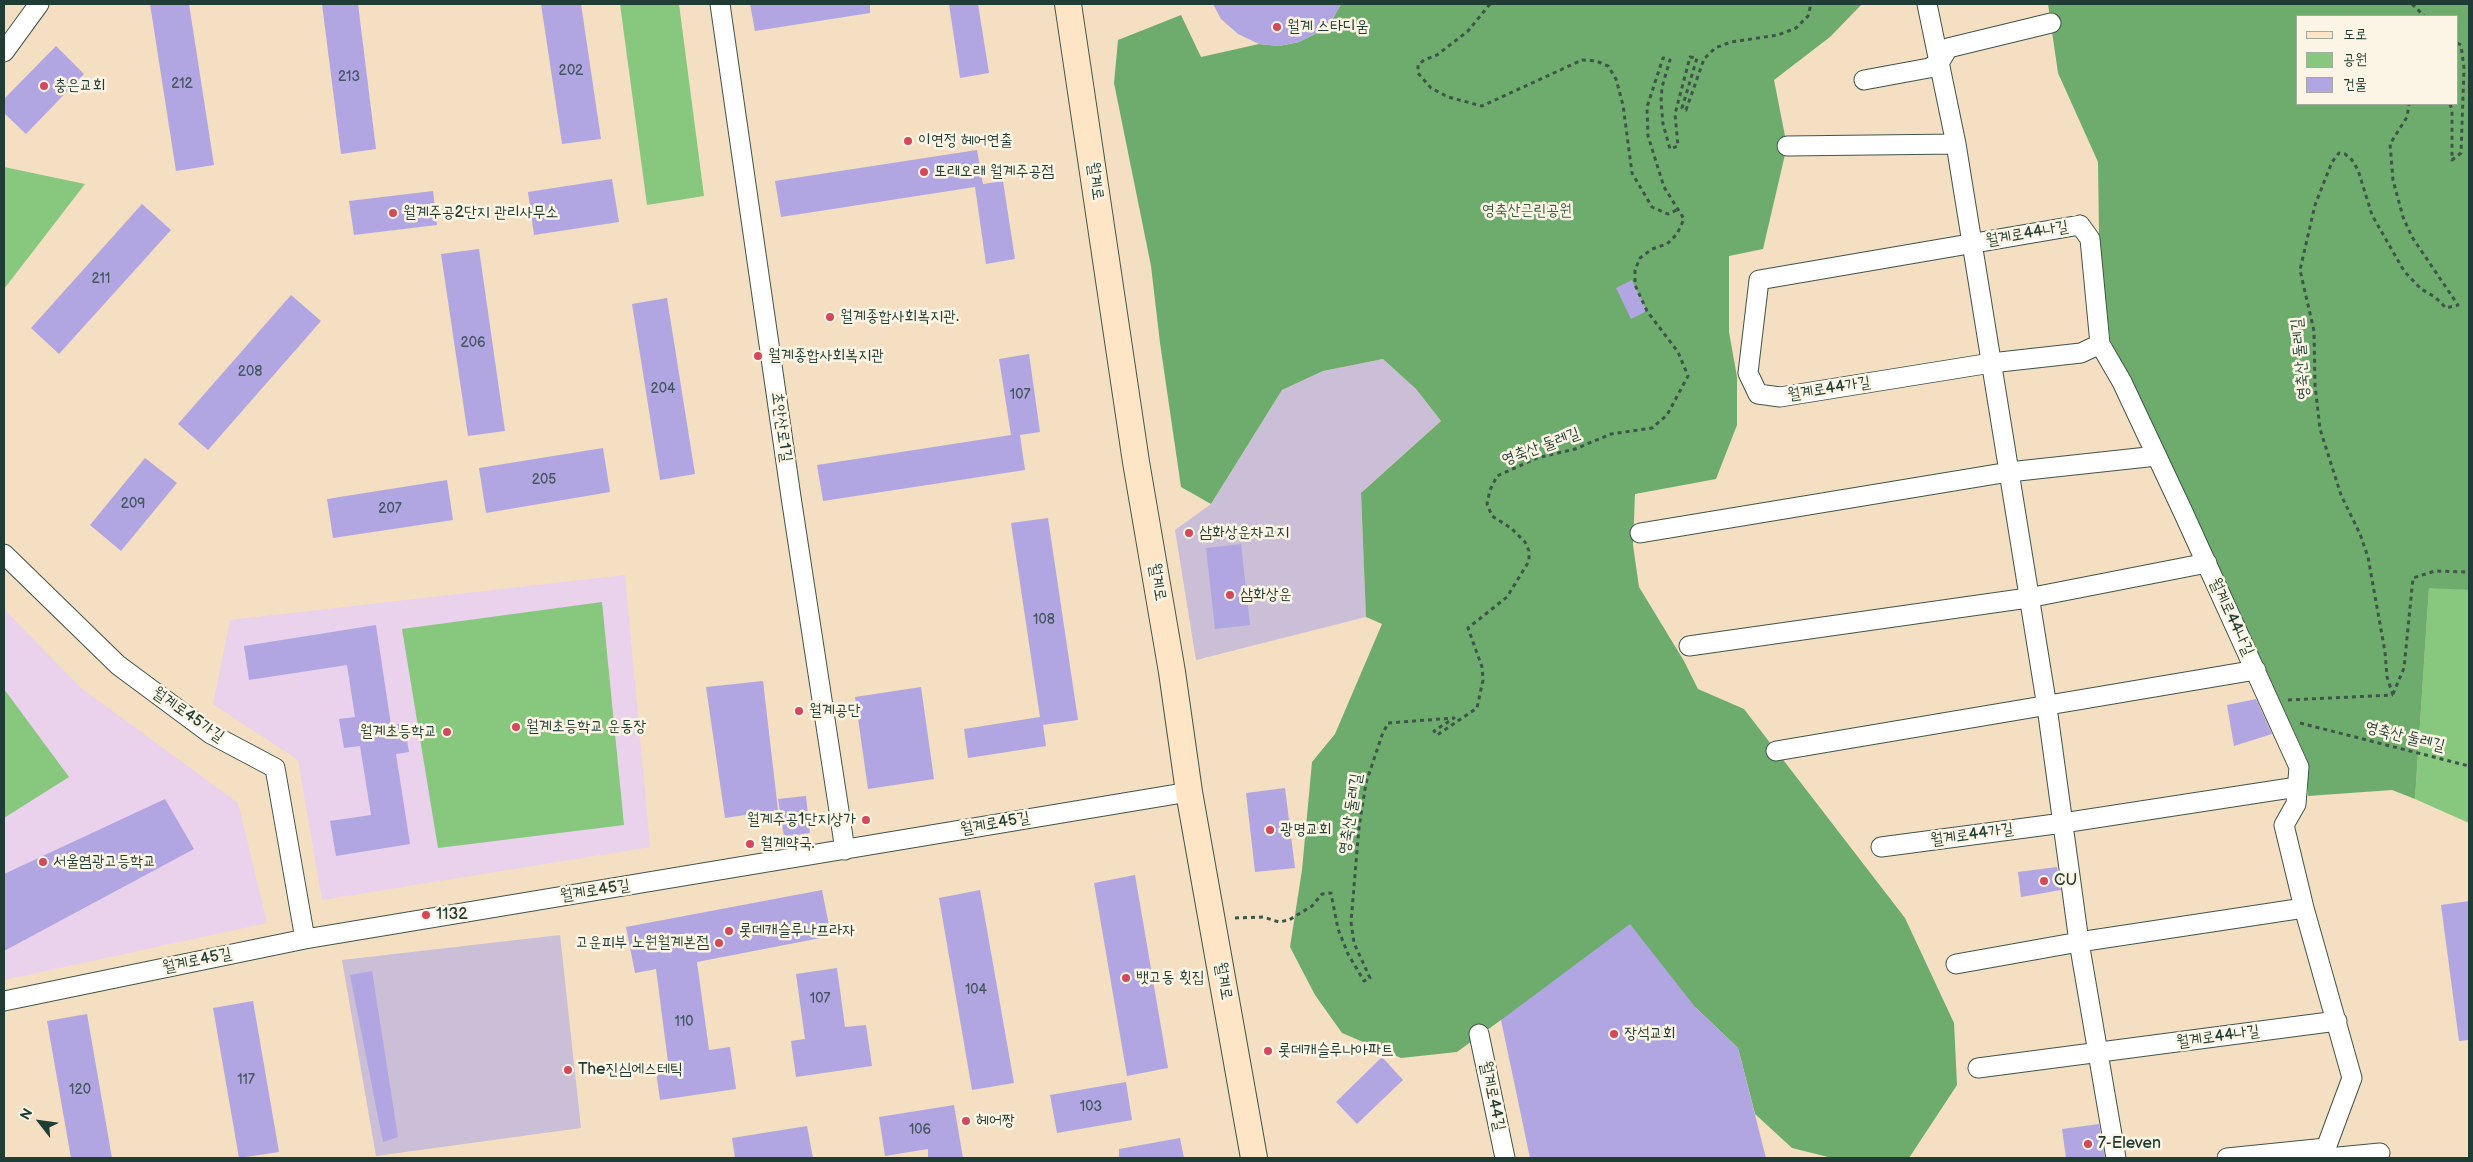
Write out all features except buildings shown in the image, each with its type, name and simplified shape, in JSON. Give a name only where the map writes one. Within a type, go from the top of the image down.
[{"type":"main road","name":"월계로","points":[[1068,4],[1136,462],[1172,672],[1189,792],[1254,1158]]},
{"type":"street","points":[[4,52],[39,4]]},
{"type":"street","name":"초안산로1길","points":[[720,4],[791,497],[845,850]]},
{"type":"street","points":[[1927,4],[1956,144],[2047,707],[2079,942],[2116,1158]]},
{"type":"street","points":[[1864,80],[1929,68],[1939,63],[1948,48],[2051,23]]},
{"type":"street","points":[[1787,146],[1956,144]]},
{"type":"street","name":"월계로44나길","points":[[1972,243],[2080,225],[2090,239],[2100,344],[2122,382],[2157,456],[2274,708],[2299,767],[2296,804],[2284,826],[2304,908],[2352,1078],[2327,1155]]},
{"type":"street","name":"월계로44가길","points":[[1972,243],[1759,280],[1748,373],[1758,394],[1780,397],[1991,363]]},
{"type":"street","points":[[1991,363],[2081,353],[2100,344]]},
{"type":"street","points":[[1640,534],[2009,472],[2157,456]]},
{"type":"street","name":"월계로45가길","points":[[4,554],[118,665],[211,734],[276,768],[305,939]]},
{"type":"street","name":"월계로44나길","points":[[2028,598],[2207,563]]},
{"type":"street","points":[[1689,646],[2028,598]]},
{"type":"street","name":"월계로44나길","points":[[2047,707],[2256,670]]},
{"type":"street","points":[[1776,751],[2047,707]]},
{"type":"street","points":[[2063,823],[2297,787]]},
{"type":"street","name":"월계로45길","points":[[4,1001],[305,939],[1189,792]]},
{"type":"street","name":"월계로44가길","points":[[1881,847],[2063,823]]},
{"type":"street","points":[[1956,964],[2079,942],[2304,908]]},
{"type":"street","name":"월계로44나길","points":[[2098,1054],[2337,1021]]},
{"type":"street","name":"월계로44길","points":[[1479,1034],[1505,1158]]},
{"type":"street","points":[[1978,1068],[2098,1054]]},
{"type":"street","points":[[2227,1158],[2380,1153]]},
{"type":"path","points":[[1490,4],[1468,31],[1437,55],[1424,60],[1418,65],[1418,73],[1431,88],[1448,97],[1482,106],[1582,60],[1596,61],[1608,66],[1616,79],[1623,105],[1632,173],[1652,207],[1668,214],[1679,209],[1664,188],[1648,136],[1647,106],[1663,58],[1670,60],[1662,87],[1661,102],[1662,124],[1670,149],[1678,146],[1675,114],[1690,57],[1697,58],[1682,108],[1686,110],[1704,59],[1715,48],[1731,42],[1778,35],[1796,28],[1808,16],[1811,4]]},
{"type":"path","points":[[2412,4],[2423,15]]},
{"type":"path","points":[[2450,105],[2452,110],[2452,160],[2461,153],[2464,68],[2461,45],[2458,44]]},
{"type":"path","name":"영축산 둘레길","points":[[2393,695],[2387,677],[2385,652],[2368,557],[2342,494],[2320,429],[2314,385],[2314,331],[2300,270],[2315,205],[2332,162],[2338,153],[2345,154],[2352,160],[2358,170],[2372,215],[2404,271],[2421,289],[2436,297],[2446,308],[2458,305],[2412,237],[2403,218],[2393,180],[2390,144],[2407,117],[2409,105]]},
{"type":"path","name":"영축산 둘레길","points":[[1225,918],[1263,917],[1279,922],[1284,921],[1312,906],[1322,894],[1331,894],[1338,928],[1348,954],[1364,981],[1370,978],[1354,943],[1351,922],[1366,783],[1382,735],[1388,724],[1454,718],[1434,731],[1436,735],[1476,708],[1483,680],[1482,667],[1468,628],[1475,620],[1507,597],[1529,561],[1529,551],[1525,542],[1511,528],[1492,516],[1487,504],[1490,490],[1497,476],[1538,458],[1575,449],[1610,434],[1652,428],[1667,415],[1688,376],[1686,367],[1678,352],[1647,311],[1635,284],[1635,270],[1640,258],[1652,249],[1667,244],[1677,234],[1684,219],[1679,209]]},
{"type":"path","points":[[2274,708],[2393,695],[2404,668],[2413,578],[2435,572],[2469,572]]},
{"type":"path","name":"영축산 둘레길","points":[[2274,708],[2469,766]]},
{"type":"shaded area","points":[[1383,359],[1416,389],[1441,421],[1361,493],[1366,617],[1196,660],[1175,530],[1211,504],[1282,390],[1323,371]]},
{"type":"shaded area","name":"월계초등학교","points":[[625,575],[650,847],[322,900],[298,760],[213,704],[230,620]]},
{"type":"shaded area","points":[[4,609],[81,688],[238,803],[267,923],[4,980]]},
{"type":"shaded area","points":[[560,935],[581,1128],[376,1156],[342,960]]},
{"type":"green space","points":[[620,4],[679,4],[704,196],[647,205]]},
{"type":"green space","name":"영축산근린공원","points":[[1341,4],[1862,4],[1830,37],[1774,80],[1787,146],[1763,249],[1729,256],[1729,332],[1737,377],[1737,425],[1716,479],[1635,494],[1633,545],[1639,587],[1684,661],[1698,689],[1744,709],[1905,918],[1954,1023],[1957,1085],[1909,1158],[1832,1158],[1792,1148],[1755,1114],[1738,1048],[1695,1007],[1501,1020],[1457,1052],[1401,1058],[1342,1033],[1315,995],[1290,947],[1302,870],[1312,762],[1335,734],[1382,624],[1366,617],[1361,493],[1441,421],[1416,389],[1383,359],[1323,371],[1282,390],[1211,504],[1181,487],[1151,266],[1114,83],[1118,40],[1181,15],[1201,57],[1259,44],[1279,46],[1299,42],[1317,33],[1332,20]]},
{"type":"green space","points":[[2048,4],[2469,4],[2469,590],[2429,588],[2415,799],[2392,790],[2308,796],[2308,762],[2189,501],[2110,340],[2099,236],[2098,162],[2058,73]]},
{"type":"green space","points":[[4,167],[85,184],[4,289]]},
{"type":"green space","points":[[2429,587],[2469,590],[2469,823],[2415,799]]},
{"type":"green space","name":"월계초등학교 운동장","points":[[602,602],[624,825],[438,848],[402,629]]},
{"type":"green space","points":[[4,689],[69,777],[4,818]]},
{"type":"place","name":"월계 스타디움","points":[[1277,27]]},
{"type":"place","name":"충은교회","points":[[44,86]]},
{"type":"place","name":"이연정 헤어연출","points":[[908,141]]},
{"type":"place","name":"또래오래 월계주공점","points":[[924,172]]},
{"type":"place","name":"월계주공2단지 관리사무소","points":[[393,213]]},
{"type":"place","name":"월계종합사회복지관.","points":[[830,317]]},
{"type":"place","name":"월계종합사회복지관","points":[[758,356]]},
{"type":"place","name":"삼화상운차고지","points":[[1189,533]]},
{"type":"place","name":"삼화상운","points":[[1230,595]]},
{"type":"place","name":"월계공단","points":[[799,711]]},
{"type":"place","name":"월계초등학교 운동장","points":[[516,727]]},
{"type":"place","name":"월계초등학교","points":[[447,732]]},
{"type":"place","name":"월계주공1단지상가","points":[[866,820]]},
{"type":"place","name":"광명교회","points":[[1270,830]]},
{"type":"place","name":"월계약국.","points":[[750,844]]},
{"type":"place","name":"서울염광고등학교","points":[[43,862]]},
{"type":"place","name":"CU","points":[[2044,881]]},
{"type":"place","name":"1132","points":[[426,915]]},
{"type":"place","name":"롯데캐슬루나프라자","points":[[729,931]]},
{"type":"place","name":"고운피부 노원월계본점","points":[[719,943]]},
{"type":"place","name":"뱃고동 횟집","points":[[1126,978]]},
{"type":"place","name":"장석교회","points":[[1614,1034]]},
{"type":"place","name":"롯데캐슬루나아파트","points":[[1268,1051]]},
{"type":"place","name":"The진심에스테틱","points":[[568,1070]]},
{"type":"place","name":"헤어짱","points":[[966,1121]]},
{"type":"place","name":"7-Eleven","points":[[2088,1144]]}]
